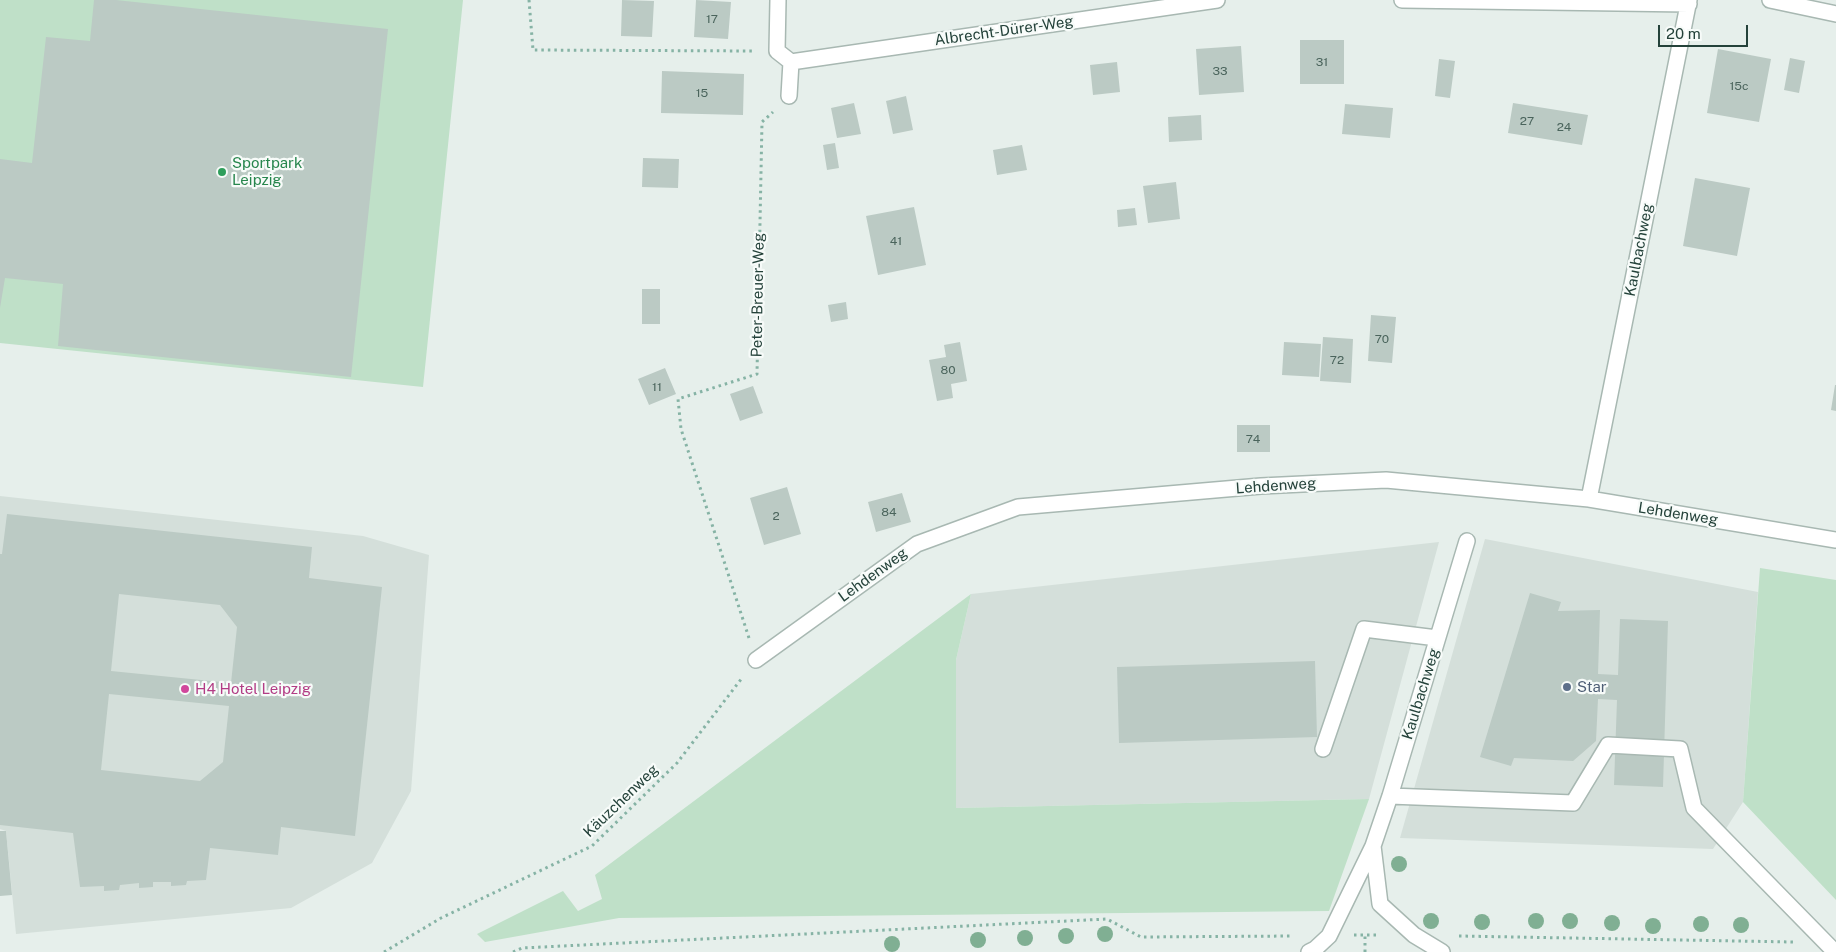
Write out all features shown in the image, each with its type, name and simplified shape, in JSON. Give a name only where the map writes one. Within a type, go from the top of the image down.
[{"type":"street","points":[[778,0],[777,52],[791,62],[789,96]]},
{"type":"street","name":"Albrecht-Dürer-Weg","points":[[791,62],[1217,0]]},
{"type":"street","points":[[1402,0],[1689,2]]},
{"type":"street","points":[[1770,0],[1836,14]]},
{"type":"street","name":"Kaulbachweg","points":[[1589,500],[1689,2]]},
{"type":"street","name":"Lehdenweg","points":[[756,660],[916,544],[1018,507],[1261,486],[1386,480],[1589,500],[1836,540]]},
{"type":"street","name":"Kaulbachweg","points":[[1309,952],[1315,950],[1329,936],[1373,846],[1390,796],[1467,540]]},
{"type":"street","points":[[1323,749],[1364,629],[1437,638]]},
{"type":"street","points":[[1390,796],[1573,803],[1608,745],[1680,749],[1694,808],[1831,948]]},
{"type":"street","name":"Kaulbachweg","points":[[1373,846],[1380,904],[1414,935],[1442,952]]},
{"type":"path","points":[[529,0],[532,50],[777,52]]},
{"type":"path","name":"Peter-Breuer-Weg","points":[[756,660],[681,429],[678,399],[757,374],[762,122],[789,96]]},
{"type":"path","name":"Käuzchenweg","points":[[384,952],[442,918],[592,846],[677,763],[756,660]]},
{"type":"path","points":[[512,952],[522,948],[1107,919],[1141,937],[1414,935]]},
{"type":"path","points":[[1365,935],[1365,952]]},
{"type":"path","points":[[1453,936],[1831,948]]},
{"type":"shaded area","points":[[0,496],[363,536],[429,555],[411,791],[372,863],[291,908],[16,934],[6,831],[0,829]]},
{"type":"shaded area","points":[[1485,539],[1758,592],[1743,802],[1713,849],[1400,838]]},
{"type":"shaded area","points":[[1439,542],[1369,799],[956,808],[956,660],[971,594]]},
{"type":"green space","name":"Sportpark Leipzig","points":[[0,0],[463,0],[423,387],[0,343]]},
{"type":"green space","points":[[1760,568],[1836,580],[1836,900],[1743,802]]},
{"type":"green space","points":[[971,594],[956,660],[956,808],[1369,799],[1329,911],[619,918],[485,942],[477,934],[563,891],[578,911],[602,899],[595,875]]},
{"type":"building","name":"Sportpark Leipzig","points":[[94,0],[116,0],[388,29],[351,377],[58,346],[63,284],[5,278],[0,308],[0,159],[32,163],[46,37],[90,41]]},
{"type":"building","points":[[622,0],[654,1],[652,37],[621,36]]},
{"type":"building","points":[[696,0],[731,2],[728,39],[694,37]]},
{"type":"building","points":[[1300,40],[1344,40],[1344,84],[1300,84]]},
{"type":"building","points":[[1241,46],[1244,92],[1199,95],[1196,49]]},
{"type":"building","points":[[1718,49],[1771,59],[1759,122],[1707,113]]},
{"type":"building","points":[[1790,58],[1805,61],[1799,93],[1784,90]]},
{"type":"building","points":[[1439,59],[1455,61],[1450,98],[1435,96]]},
{"type":"building","points":[[1117,62],[1120,92],[1093,95],[1090,65]]},
{"type":"building","points":[[662,71],[744,74],[743,115],[661,113]]},
{"type":"building","points":[[906,96],[913,130],[893,134],[886,101]]},
{"type":"building","points":[[854,103],[861,134],[837,138],[831,108]]},
{"type":"building","points":[[1513,103],[1588,115],[1582,145],[1508,133]]},
{"type":"building","points":[[1345,104],[1393,108],[1390,138],[1342,134]]},
{"type":"building","points":[[1201,115],[1202,140],[1169,142],[1168,117]]},
{"type":"building","points":[[835,143],[839,168],[827,170],[823,145]]},
{"type":"building","points":[[1022,145],[1027,170],[997,175],[993,150]]},
{"type":"building","points":[[643,158],[679,159],[678,188],[642,187]]},
{"type":"building","points":[[1695,178],[1750,188],[1737,256],[1683,246]]},
{"type":"building","points":[[1176,182],[1180,219],[1148,223],[1143,186]]},
{"type":"building","points":[[914,207],[926,265],[878,275],[866,216]]},
{"type":"building","points":[[1135,208],[1137,225],[1118,227],[1117,210]]},
{"type":"building","points":[[642,289],[660,289],[660,324],[642,324]]},
{"type":"building","points":[[846,302],[848,319],[831,322],[828,305]]},
{"type":"building","points":[[1371,315],[1396,317],[1392,363],[1368,361]]},
{"type":"building","points":[[1323,337],[1353,339],[1351,383],[1320,381]]},
{"type":"building","points":[[960,342],[967,381],[951,384],[953,398],[937,401],[929,360],[946,357],[944,345]]},
{"type":"building","points":[[1284,342],[1321,344],[1319,377],[1282,375]]},
{"type":"building","points":[[665,368],[676,394],[649,405],[638,379]]},
{"type":"building","points":[[1836,385],[1836,411],[1831,410]]},
{"type":"building","points":[[753,386],[763,413],[740,421],[730,394]]},
{"type":"building","points":[[1237,425],[1270,425],[1270,452],[1237,452]]},
{"type":"building","points":[[787,487],[801,534],[764,545],[750,498]]},
{"type":"building","points":[[902,493],[911,522],[876,532],[868,502]]},
{"type":"building","name":"H4 Hotel Leipzig","points":[[7,514],[312,547],[309,578],[382,587],[355,836],[281,827],[278,855],[210,848],[206,880],[187,881],[186,885],[171,886],[171,882],[153,882],[153,887],[139,888],[139,883],[120,885],[119,890],[104,891],[104,886],[80,887],[73,833],[0,825],[0,554],[2,554]],"holes":[[[119,594],[220,605],[237,627],[231,683],[111,671]],[[109,694],[229,706],[223,762],[200,781],[101,770]]]},
{"type":"building","points":[[1530,593],[1561,602],[1558,611],[1600,610],[1598,674],[1618,675],[1620,619],[1668,621],[1663,787],[1614,785],[1617,700],[1598,699],[1596,741],[1573,761],[1514,758],[1511,766],[1480,757]]},
{"type":"building","points":[[1315,661],[1317,737],[1119,743],[1117,667]]},
{"type":"building","points":[[0,831],[6,831],[12,895],[0,896]]},
{"type":"place","name":"Sportpark Leipzig","points":[[222,172]]},
{"type":"place","name":"Star","points":[[1567,687]]},
{"type":"place","name":"H4 Hotel Leipzig","points":[[185,689]]}]
